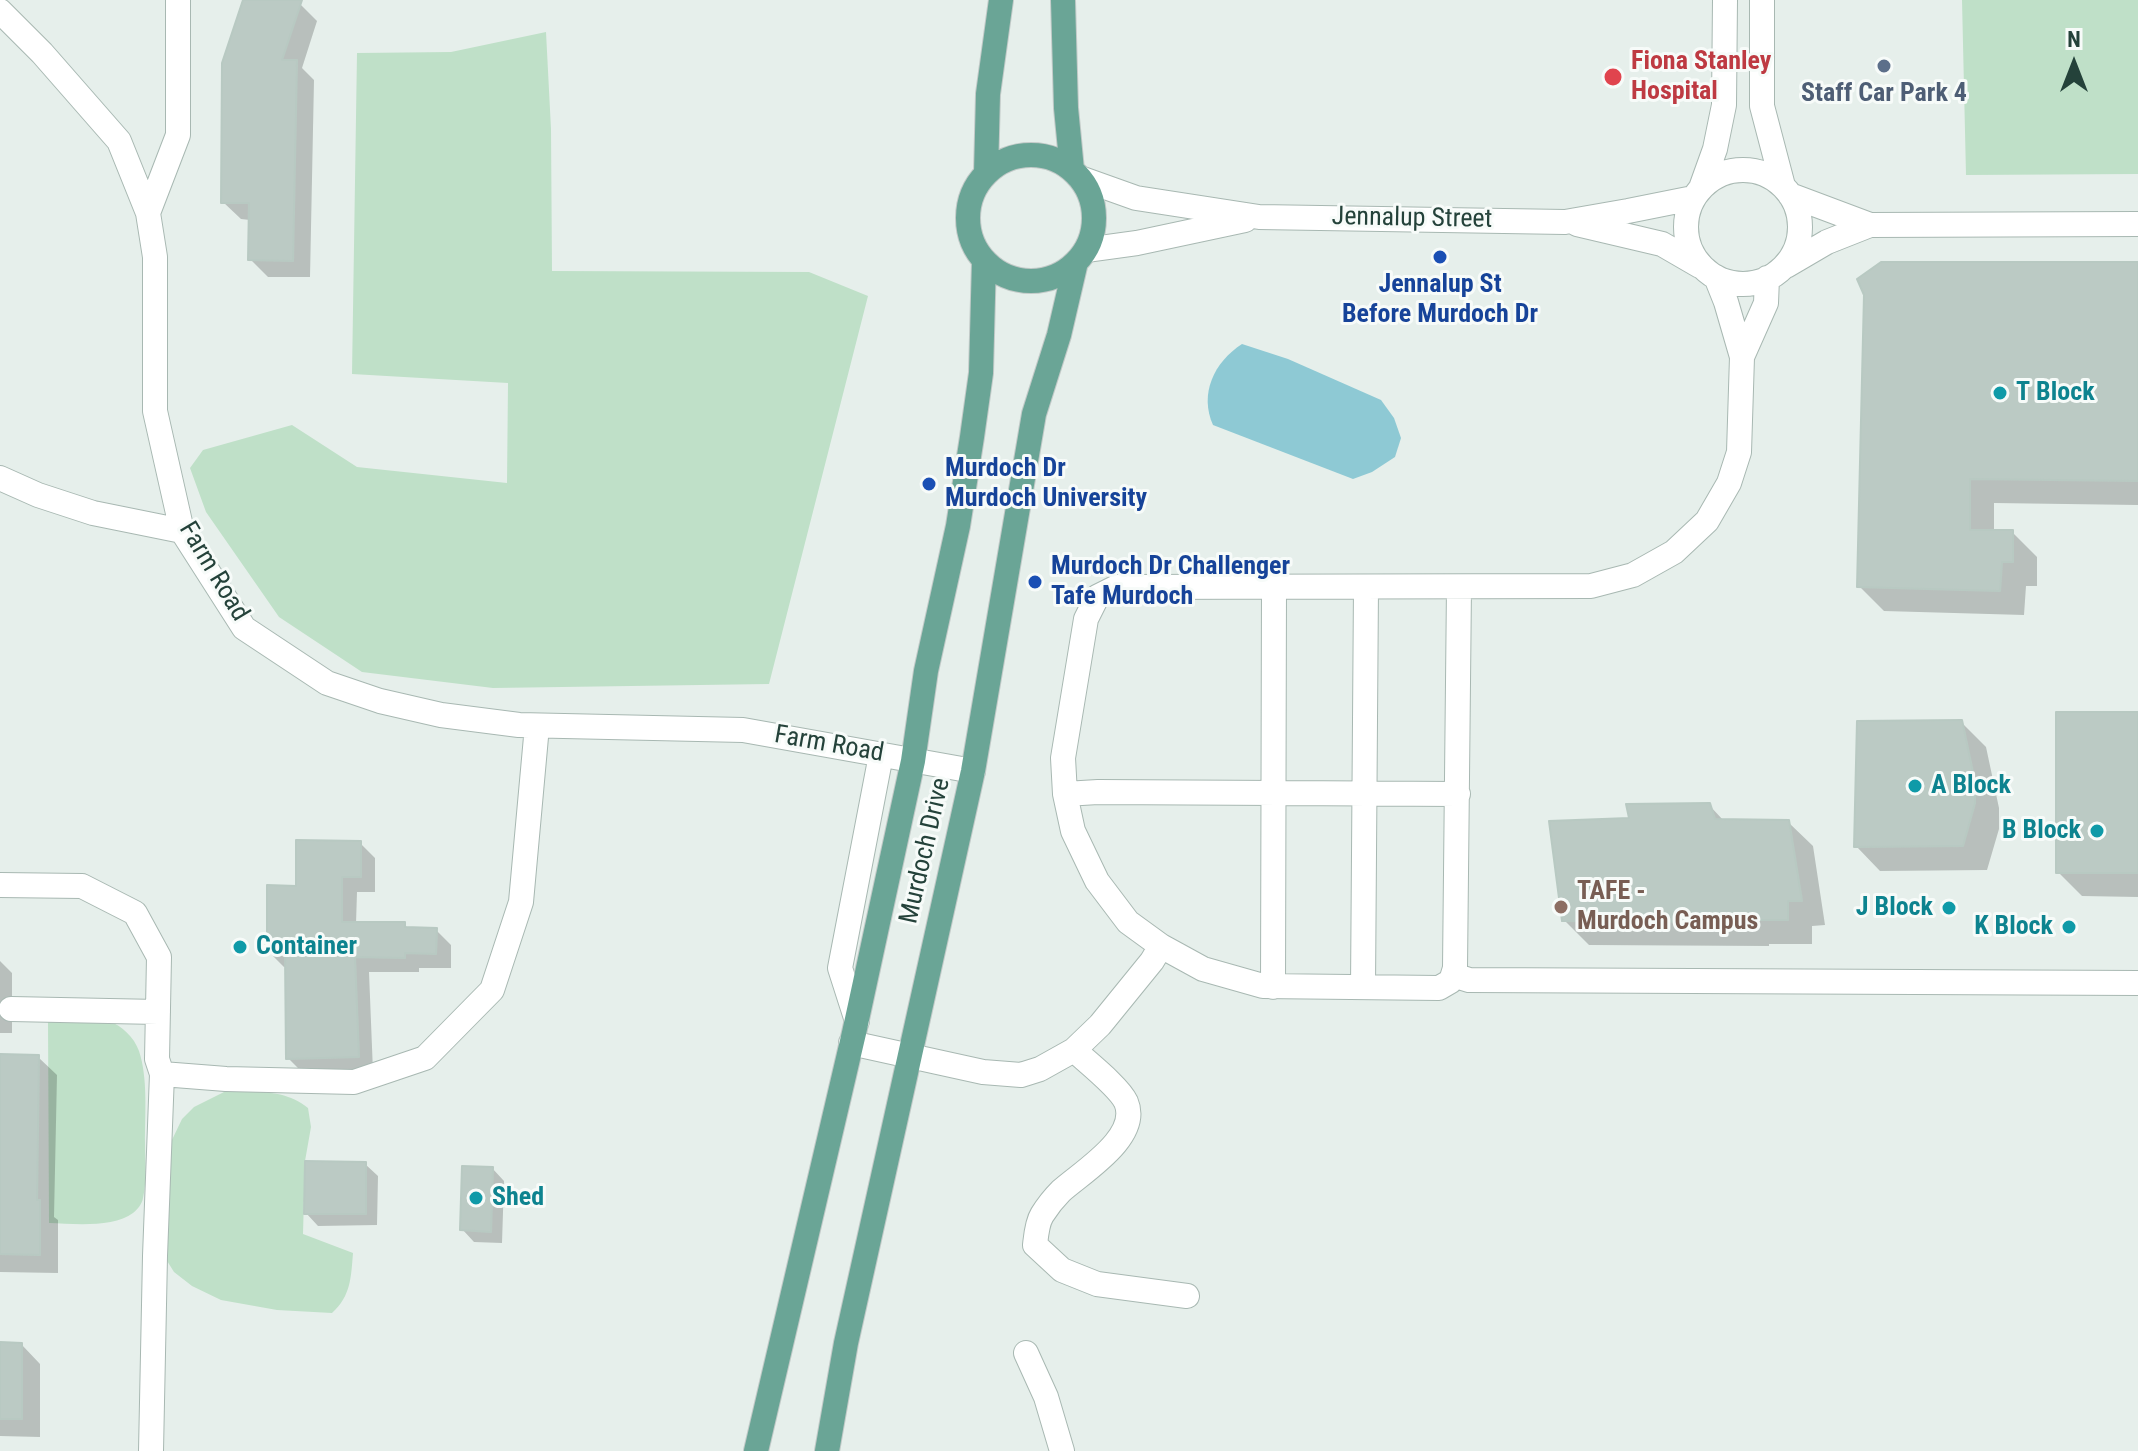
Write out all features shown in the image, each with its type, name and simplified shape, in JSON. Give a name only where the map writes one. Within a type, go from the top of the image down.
[{"type":"main road","name":"Murdoch Drive","points":[[756,1451],[854,1032],[913,761],[926,671],[958,526],[981,373],[984,260],[973,244],[968,226],[969,207],[974,189],[986,173],[988,94],[1001,0]]},
{"type":"main road","name":"Murdoch Drive","points":[[827,1451],[846,1343],[973,771],[1034,414],[1081,256],[1093,228],[1094,210],[1089,193],[1076,174],[1066,108],[1063,0]]},
{"type":"main road","points":[[986,173],[1001,162],[1019,156],[1038,155],[1056,160],[1076,174]]},
{"type":"main road","points":[[984,260],[1000,273],[1019,280],[1040,280],[1060,275],[1081,256]]},
{"type":"street","points":[[148,213],[178,135],[178,0]]},
{"type":"street","points":[[1459,587],[1455,968],[1451,981],[1439,988],[1263,986],[1203,969],[1161,946],[1128,922],[1097,881],[1073,831],[1065,794],[1063,758],[1086,619],[1097,597],[1117,587],[1591,586],[1633,575],[1674,552],[1707,521],[1729,483],[1739,452],[1742,357],[1726,302],[1709,272],[1692,252],[1686,236],[1686,219],[1715,149],[1724,105],[1725,0]]},
{"type":"street","points":[[1742,357],[1766,303],[1775,273],[1795,250],[1799,238],[1799,216],[1787,191],[1762,106],[1762,0]]},
{"type":"street","name":"Farm Road","points":[[0,11],[42,53],[119,141],[148,213],[155,257],[155,411],[182,531],[244,628],[327,683],[380,701],[441,715],[537,726],[743,730],[973,771]]},
{"type":"street","name":"Jennalup Street","points":[[1076,174],[1136,198],[1259,217],[1565,222],[1628,211],[1697,193],[1717,176],[1736,170],[1757,171],[1775,180],[1787,191],[1870,225]]},
{"type":"street","name":"Jennalup Street","points":[[1081,256],[1259,217]]},
{"type":"street","name":"Jennalup Street","points":[[1565,222],[1662,244],[1709,272],[1736,283],[1758,282],[1827,242],[1870,225],[2138,224]]},
{"type":"street","points":[[0,478],[38,495],[93,513],[182,531]]},
{"type":"street","points":[[1273,987],[1274,587]]},
{"type":"street","points":[[1363,987],[1366,587]]},
{"type":"street","points":[[162,1074],[354,1082],[425,1058],[492,990],[521,902],[537,726]]},
{"type":"street","points":[[881,755],[840,968],[854,1032],[909,1056],[983,1072],[1021,1075],[1040,1069],[1074,1050],[1100,1025],[1161,946]]},
{"type":"street","points":[[1065,794],[1458,794]]},
{"type":"street","points":[[0,885],[82,886],[135,913],[159,957],[157,1059],[162,1074],[151,1451]]},
{"type":"street","points":[[1453,975],[1469,980],[2138,983]]},
{"type":"street","points":[[11,1009],[158,1012]]},
{"type":"street","points":[[1074,1050],[1121,1093],[1127,1105],[1128,1118],[1115,1145],[1061,1192],[1040,1219],[1035,1245],[1062,1270],[1097,1284],[1187,1296]]},
{"type":"street","points":[[1026,1353],[1046,1397],[1062,1451]]},
{"type":"green space","points":[[1962,0],[2138,0],[2138,174],[1966,175]]},
{"type":"green space","points":[[546,32],[551,129],[552,271],[809,272],[868,296],[769,684],[493,688],[362,672],[279,617],[206,512],[190,468],[203,450],[292,425],[357,467],[507,483],[508,383],[352,374],[357,53],[451,52]]},
{"type":"green space","points":[[109,1021],[131,1037],[142,1062],[145,1084],[145,1177],[142,1200],[133,1213],[115,1221],[49,1223],[48,1022]]},
{"type":"green space","points":[[224,1092],[279,1094],[308,1108],[311,1127],[305,1161],[303,1234],[353,1253],[346,1293],[332,1313],[277,1310],[221,1300],[192,1286],[174,1272],[164,1256],[171,1142],[182,1119],[194,1107]]},
{"type":"water","points":[[1242,344],[1288,359],[1381,400],[1394,418],[1401,438],[1395,457],[1372,472],[1353,479],[1213,425],[1208,402],[1212,380],[1224,360]]},
{"type":"building","points":[[243,0],[302,0],[282,60],[297,60],[293,261],[248,260],[249,203],[221,203],[222,63]]},
{"type":"building","name":"T Block","points":[[1881,262],[2138,262],[2138,481],[1970,479],[1970,530],[2013,530],[2013,562],[2002,562],[2000,591],[1857,587],[1864,295],[1857,279]]},
{"type":"building","name":"B Block","points":[[2056,712],[2138,712],[2138,873],[2056,873]]},
{"type":"building","name":"A Block","points":[[1962,720],[1975,782],[1975,803],[1963,846],[1854,847],[1857,721]]},
{"type":"building","points":[[1710,803],[1715,819],[1789,820],[1802,901],[1788,901],[1788,920],[1562,921],[1549,821],[1629,818],[1626,804]]},
{"type":"building","points":[[296,840],[361,841],[361,877],[342,877],[342,922],[405,922],[405,927],[437,928],[436,954],[405,953],[405,958],[355,957],[359,1057],[286,1059],[285,953],[267,953],[267,885],[296,886]]},
{"type":"building","points":[[0,1054],[39,1055],[37,1200],[40,1200],[40,1255],[0,1254]]},
{"type":"building","points":[[305,1161],[366,1162],[366,1214],[304,1214]]},
{"type":"building","name":"Shed","points":[[462,1166],[493,1167],[491,1232],[460,1230]]},
{"type":"building","points":[[0,1342],[22,1343],[22,1419],[0,1419]]},
{"type":"place","name":"Staff Car Park 4","points":[[1884,66]]},
{"type":"place","name":"Fiona Stanley Hospital","points":[[1613,77]]},
{"type":"place","name":"Jennalup St Before Murdoch Dr","points":[[1440,257]]},
{"type":"place","name":"T Block","points":[[2000,393]]},
{"type":"place","name":"Murdoch Dr Murdoch University","points":[[929,484]]},
{"type":"place","name":"Murdoch Dr Challenger Tafe Murdoch","points":[[1035,582]]},
{"type":"place","name":"A Block","points":[[1915,786]]},
{"type":"place","name":"B Block","points":[[2097,831]]},
{"type":"place","name":"TAFE - Murdoch Campus","points":[[1561,907]]},
{"type":"place","name":"J Block","points":[[1949,908]]},
{"type":"place","name":"K Block","points":[[2069,927]]},
{"type":"place","name":"Container","points":[[240,947]]},
{"type":"place","name":"Shed","points":[[476,1198]]}]
